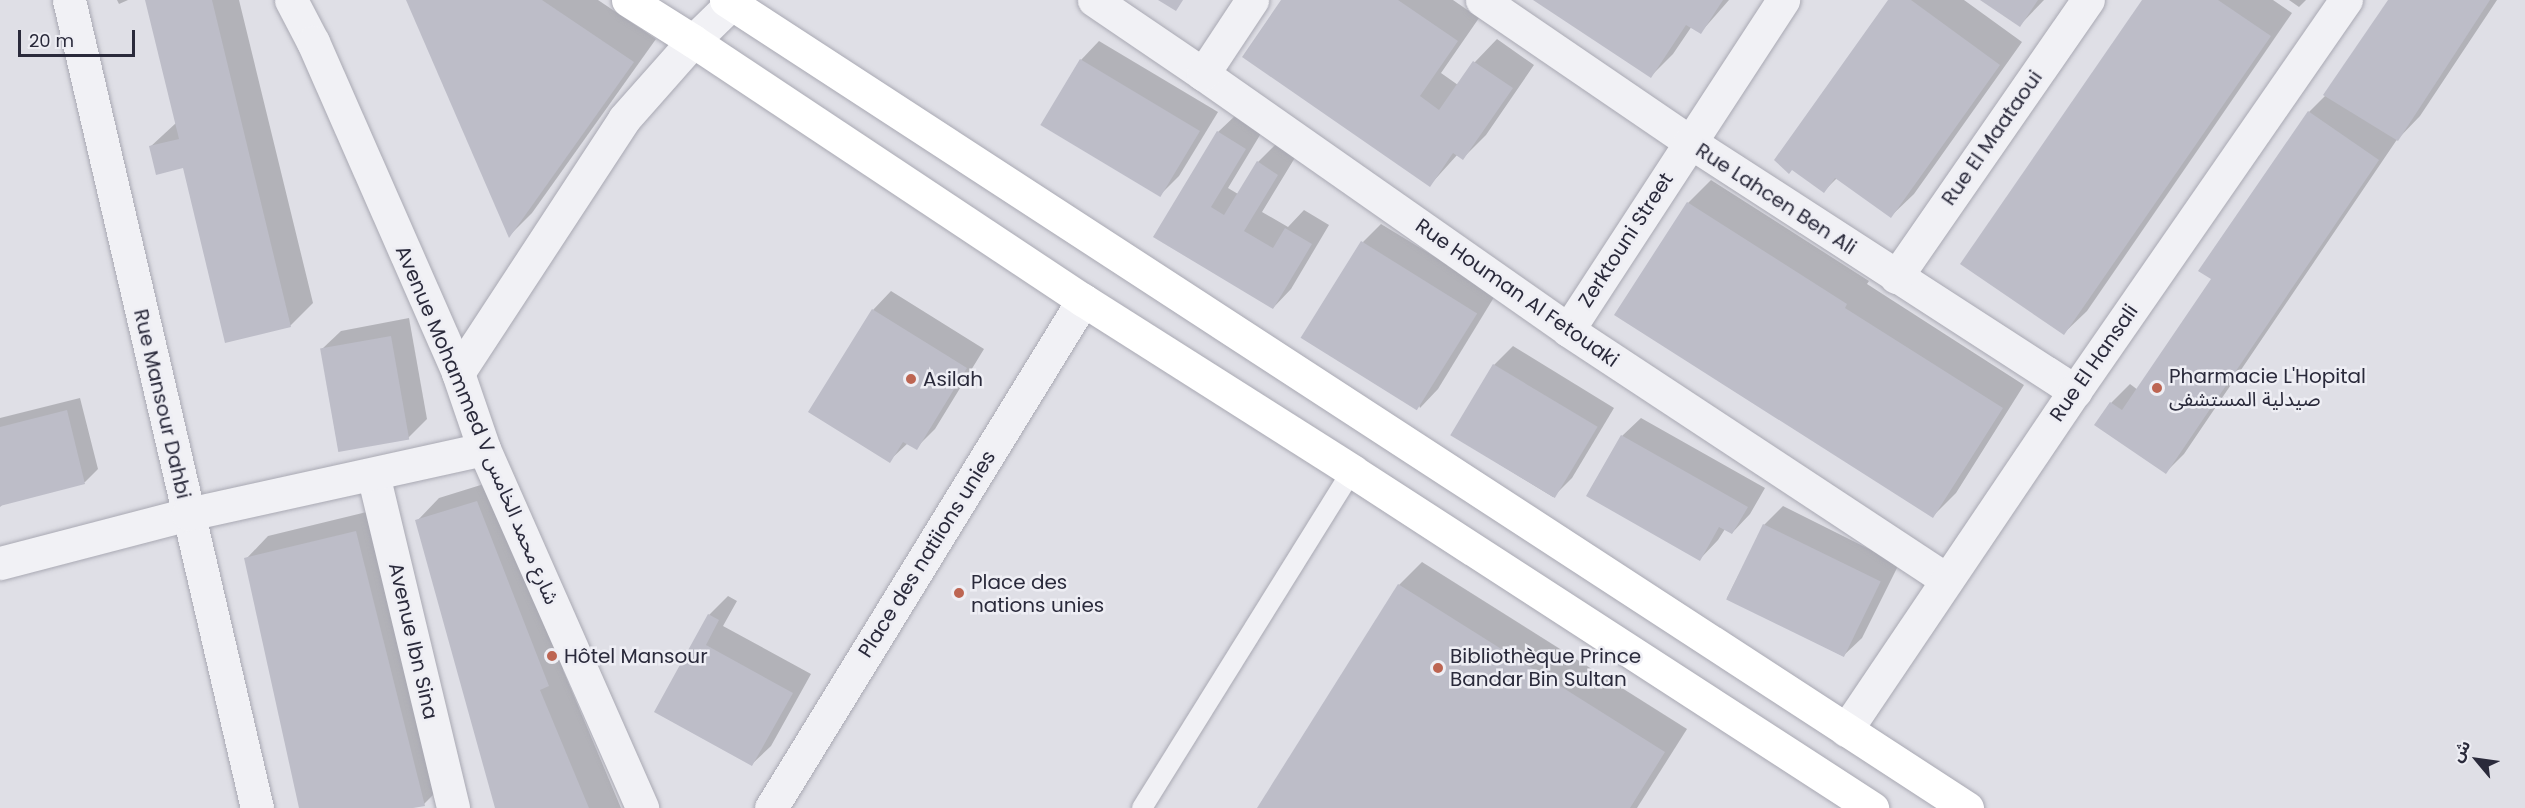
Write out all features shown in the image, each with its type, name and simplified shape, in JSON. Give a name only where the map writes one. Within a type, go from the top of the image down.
[{"type":"main road","points":[[628,0],[693,40],[1083,300],[1352,471],[1872,808]]},
{"type":"main road","points":[[730,1],[1967,808]]},
{"type":"street","name":"Rue Mansour Dahbi","points":[[69,0],[257,808]]},
{"type":"street","name":"Avenue Mohammed V شارع محمد الخامس","points":[[291,0],[313,42],[458,373],[484,449],[642,808]]},
{"type":"street","points":[[310,0],[313,42]]},
{"type":"street","name":"Rue Houman Al Fetouaki","points":[[1094,0],[1568,330],[1946,579]]},
{"type":"street","points":[[1203,74],[1252,0]]},
{"type":"street","name":"Rue Lahcen Ben Ali","points":[[1482,0],[1690,142],[2075,391]]},
{"type":"street","name":"Zerktouni Street","points":[[1568,330],[1783,0]]},
{"type":"street","name":"Rue El Maataoui","points":[[1896,277],[2088,0]]},
{"type":"street","name":"Rue El Hansali","points":[[1846,730],[1946,579],[2346,0]]},
{"type":"street","points":[[458,373],[624,119],[730,1]]},
{"type":"street","name":"Place des natiions unies","points":[[771,808],[1083,300]]},
{"type":"street","points":[[0,563],[188,514],[484,449]]},
{"type":"street","name":"Avenue Ibn Sina","points":[[373,474],[453,808]]},
{"type":"lane","points":[[1142,808],[1352,471]]},
{"type":"building","points":[[145,0],[212,0],[291,327],[225,343],[183,168],[156,175],[149,146],[179,139]]},
{"type":"building","points":[[406,0],[542,0],[634,62],[509,238]]},
{"type":"building","points":[[1158,0],[1183,0],[1176,11]]},
{"type":"building","points":[[1281,0],[1398,0],[1458,41],[1420,96],[1439,110],[1473,61],[1513,88],[1463,160],[1453,153],[1430,187],[1242,57]]},
{"type":"building","points":[[1533,0],[1723,0],[1701,34],[1686,25],[1651,78]]},
{"type":"building","points":[[1888,0],[1911,0],[2000,65],[1891,218],[1835,178],[1824,193],[1792,170],[1789,174],[1774,160]]},
{"type":"building","points":[[1980,0],[2038,0],[2020,27]]},
{"type":"building","points":[[2142,0],[2218,0],[2271,36],[2064,335],[1960,264]]},
{"type":"building","points":[[2388,0],[2490,0],[2398,141],[2323,95]]},
{"type":"building","points":[[1080,59],[1200,131],[1160,197],[1040,125]]},
{"type":"building","points":[[2308,111],[2379,160],[2166,474],[2094,425],[2110,402],[2122,410],[2211,279],[2198,271]]},
{"type":"building","points":[[1217,131],[1246,149],[1211,207],[1224,215],[1257,161],[1278,175],[1244,231],[1273,248],[1285,228],[1312,244],[1273,309],[1153,237]]},
{"type":"building","points":[[1687,202],[1847,304],[1845,308],[2003,408],[1933,518],[1614,315]]},
{"type":"building","points":[[1361,241],[1477,314],[1417,410],[1301,338]]},
{"type":"building","points":[[872,309],[967,368],[917,450],[903,442],[890,463],[808,412]]},
{"type":"building","points":[[391,336],[409,439],[338,452],[320,349]]},
{"type":"building","points":[[1493,364],[1598,427],[1555,498],[1450,435]]},
{"type":"building","points":[[67,410],[85,484],[0,506],[0,427]]},
{"type":"building","points":[[1621,435],[1748,507],[1732,534],[1719,527],[1700,561],[1586,496]]},
{"type":"building","points":[[477,501],[549,686],[540,690],[589,808],[495,808],[415,520]]},
{"type":"building","points":[[1763,524],[1881,581],[1844,657],[1726,599]]},
{"type":"building","points":[[356,531],[425,806],[413,808],[299,808],[244,558]]},
{"type":"building","name":"Bibliothèque Prince Bandar Bin Sultan","points":[[1398,584],[1665,752],[1630,808],[1257,808]]},
{"type":"building","points":[[708,614],[719,620],[706,645],[793,693],[752,766],[654,712]]},
{"type":"place","name":"Asilah","points":[[911,379]]},
{"type":"place","name":"Pharmacie L'Hopital صيدلية المستشفى","points":[[2157,388]]},
{"type":"place","name":"Place des nations unies","points":[[959,593]]},
{"type":"place","name":"Hôtel Mansour","points":[[552,656]]},
{"type":"place","name":"Bibliothèque Prince Bandar Bin Sultan","points":[[1438,668]]}]
